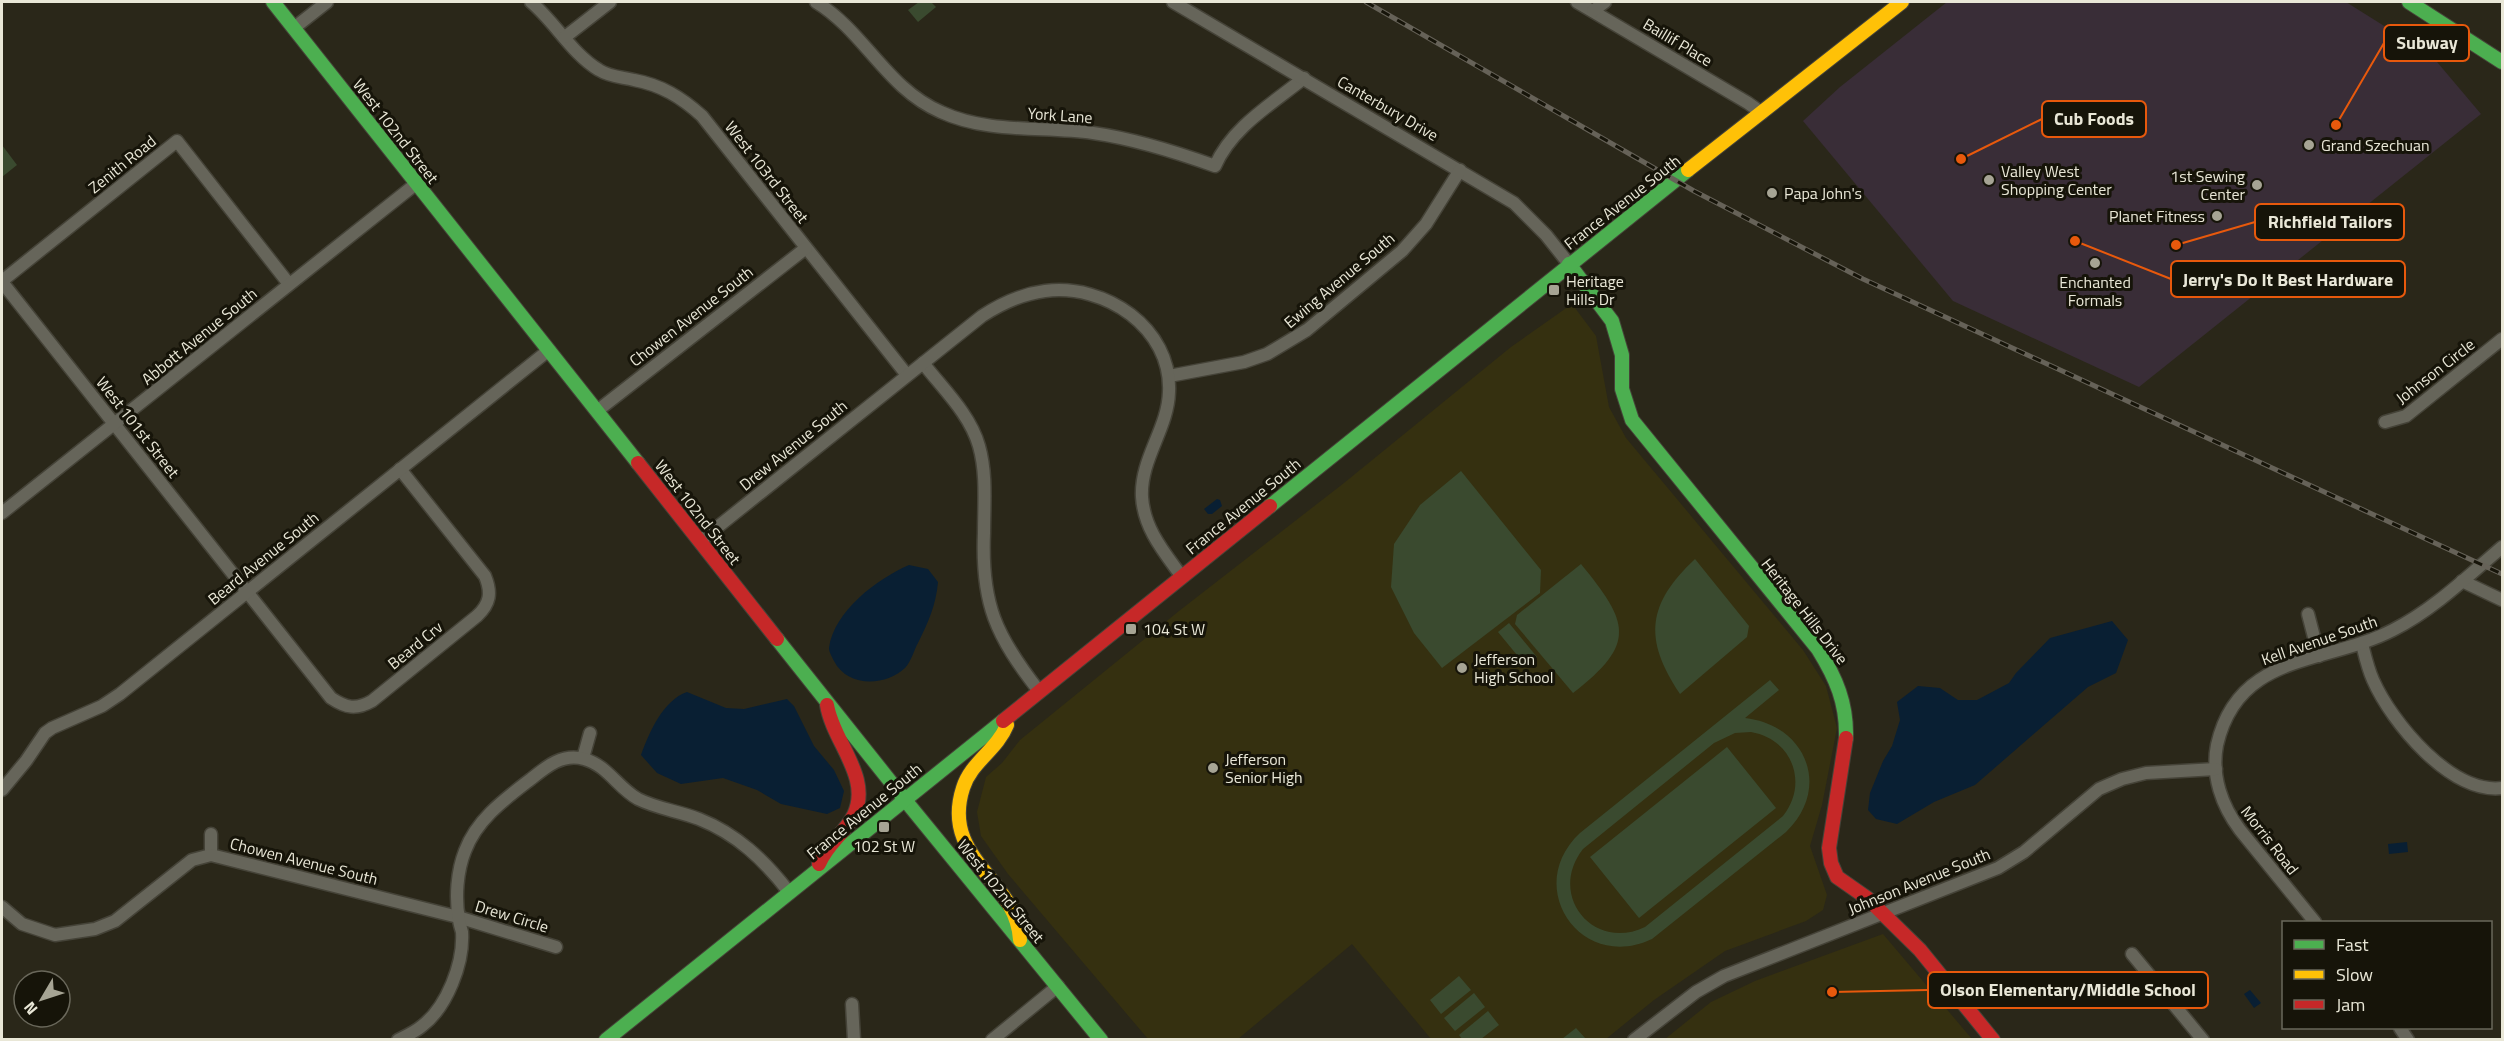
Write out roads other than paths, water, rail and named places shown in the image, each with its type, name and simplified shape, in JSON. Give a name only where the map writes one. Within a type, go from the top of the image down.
[{"type":"street","name":"West 102nd Street","points":[[273,2],[905,800],[1101,1040]]},
{"type":"street","points":[[294,28],[327,2]]},
{"type":"street","name":"West 103rd Street","points":[[531,2],[588,63],[601,72],[651,84],[687,102],[702,116],[907,375]]},
{"type":"street","points":[[565,37],[610,2]]},
{"type":"street","name":"York Lane","points":[[816,2],[851,31],[896,82],[915,98],[939,112],[963,121],[988,126],[1055,129],[1124,139],[1215,166],[1222,152],[1242,128],[1304,78]]},
{"type":"street","name":"Canterbury Drive","points":[[1173,2],[1514,203],[1546,235],[1569,264]]},
{"type":"street","name":"Baillif Place","points":[[1577,2],[1762,113]]},
{"type":"street","points":[[1593,11],[1605,2]]},
{"type":"street","name":"France Avenue South","points":[[606,1040],[1569,264],[1902,2]]},
{"type":"street","points":[[2409,2],[2502,62]]},
{"type":"street","name":"Zenith Road","points":[[2,282],[177,141],[289,284]]},
{"type":"street","name":"Ewing Avenue South","points":[[1169,376],[1245,362],[1288,343],[1308,330],[1402,251],[1426,224],[1460,170]]},
{"type":"street","name":"Abbott Avenue South","points":[[2,513],[417,183]]},
{"type":"street","name":"Chowen Avenue South","points":[[597,411],[806,248]]},
{"type":"street","name":"Heritage Hills Drive","points":[[1569,264],[1612,321],[1622,355],[1622,389],[1632,420],[1832,667],[1841,688],[1846,709],[1847,732],[1830,832],[1831,863],[1837,877],[1883,913],[1920,950],[1993,1040]]},
{"type":"street","name":"West 101st Street","points":[[2,282],[248,592]]},
{"type":"street","points":[[1039,691],[1005,645],[988,601],[983,554],[984,469],[979,445],[965,417],[923,363],[982,316],[1002,303],[1028,294],[1047,290],[1071,291],[1094,295],[1116,304],[1136,317],[1154,337],[1164,354],[1169,376],[1169,394],[1165,414],[1143,478],[1142,497],[1145,517],[1152,535],[1182,577]]},
{"type":"street","name":"Johnson Circle","points":[[2385,422],[2406,416],[2502,339]]},
{"type":"street","name":"Beard Avenue South","points":[[2,790],[52,728],[81,717],[120,694],[549,350]]},
{"type":"street","name":"Drew Avenue South","points":[[700,542],[923,363]]},
{"type":"street","name":"Beard Crv","points":[[248,592],[332,698],[352,708],[372,701],[477,616],[486,608],[489,598],[489,586],[485,576],[400,469]]},
{"type":"street","name":"Kell Avenue South","points":[[2216,769],[2221,730],[2228,711],[2255,681],[2272,671],[2362,644],[2396,629],[2462,581],[2502,548]]},
{"type":"street","points":[[2462,581],[2502,600]]},
{"type":"street","points":[[2308,614],[2319,656]]},
{"type":"street","points":[[2362,644],[2372,678],[2381,696],[2419,745],[2437,762],[2470,783],[2502,788]]},
{"type":"street","points":[[818,870],[822,855],[848,826],[856,811],[860,796],[858,776],[833,732],[826,700]]},
{"type":"street","points":[[1010,715],[1005,730],[971,769],[960,797],[958,814],[959,830],[973,860],[1017,915],[1021,927],[1020,940]]},
{"type":"street","points":[[583,758],[590,733]]},
{"type":"street","points":[[398,1040],[422,1026],[445,997],[460,955],[462,932],[458,917],[459,871],[473,834],[484,818],[499,804],[560,759],[583,758],[597,763],[636,798],[654,806],[697,818],[739,840],[757,855],[789,892]]},
{"type":"street","name":"Johnson Avenue South","points":[[1634,1040],[1696,992],[1724,976],[1998,868],[2024,852],[2079,803],[2114,782],[2146,773],[2216,769]]},
{"type":"street","name":"Morris Road","points":[[2216,769],[2218,786],[2229,816],[2314,921]]},
{"type":"street","points":[[211,834],[211,855]]},
{"type":"street","name":"Chowen Avenue South","points":[[2,907],[22,924],[55,935],[95,929],[115,921],[192,860],[211,855],[458,917]]},
{"type":"street","name":"Drew Circle","points":[[458,917],[556,947]]},
{"type":"street","points":[[2132,954],[2203,1040]]},
{"type":"street","points":[[992,1040],[1058,986]]},
{"type":"street","points":[[852,1004],[855,1040]]},
{"type":"water","points":[[1217,499],[1220,500],[1222,506],[1212,514],[1208,514],[1204,509]]},
{"type":"water","points":[[909,565],[928,569],[938,582],[931,614],[909,663],[897,674],[887,679],[867,681],[848,676],[840,670],[829,650],[839,621],[848,609],[871,588]]},
{"type":"water","points":[[2112,621],[2128,640],[2116,673],[2088,687],[1975,785],[1934,802],[1897,824],[1876,819],[1868,810],[1870,793],[1892,746],[1900,720],[1897,702],[1918,686],[1940,688],[1958,700],[1977,700],[2009,683],[2050,638]]},
{"type":"water","points":[[687,692],[726,708],[744,709],[787,699],[794,706],[814,746],[834,770],[844,791],[840,808],[827,814],[781,804],[757,790],[723,778],[681,784],[657,773],[641,755],[658,718],[671,702]]},
{"type":"water","points":[[2407,842],[2408,852],[2389,854],[2388,844]]},
{"type":"water","points":[[2250,990],[2261,1003],[2254,1008],[2244,994]]},
{"type":"railway","points":[[1366,2],[1694,191],[1863,279],[2502,574]]},
{"type":"place","name":"Subway","points":[[2336,125]]},
{"type":"place","name":"Grand Szechuan","points":[[2309,145]]},
{"type":"place","name":"Cub Foods","points":[[1961,159]]},
{"type":"place","name":"Valley West Shopping Center","points":[[1989,180]]},
{"type":"place","name":"1st Sewing Center","points":[[2257,185]]},
{"type":"place","name":"Papa John's","points":[[1772,193]]},
{"type":"place","name":"Planet Fitness","points":[[2217,216]]},
{"type":"place","name":"Jerry's Do It Best Hardware","points":[[2075,241]]},
{"type":"place","name":"Richfield Tailors","points":[[2176,245]]},
{"type":"place","name":"Enchanted Formals","points":[[2095,263]]},
{"type":"place","name":"Heritage Hills Dr","points":[[1554,290]]},
{"type":"place","name":"104 St W","points":[[1131,629]]},
{"type":"place","name":"Jefferson High School","points":[[1462,668]]},
{"type":"place","name":"Jefferson Senior High","points":[[1213,768]]},
{"type":"place","name":"102 St W","points":[[884,827]]},
{"type":"place","name":"Olson Elementary/Middle School","points":[[1832,992]]}]
